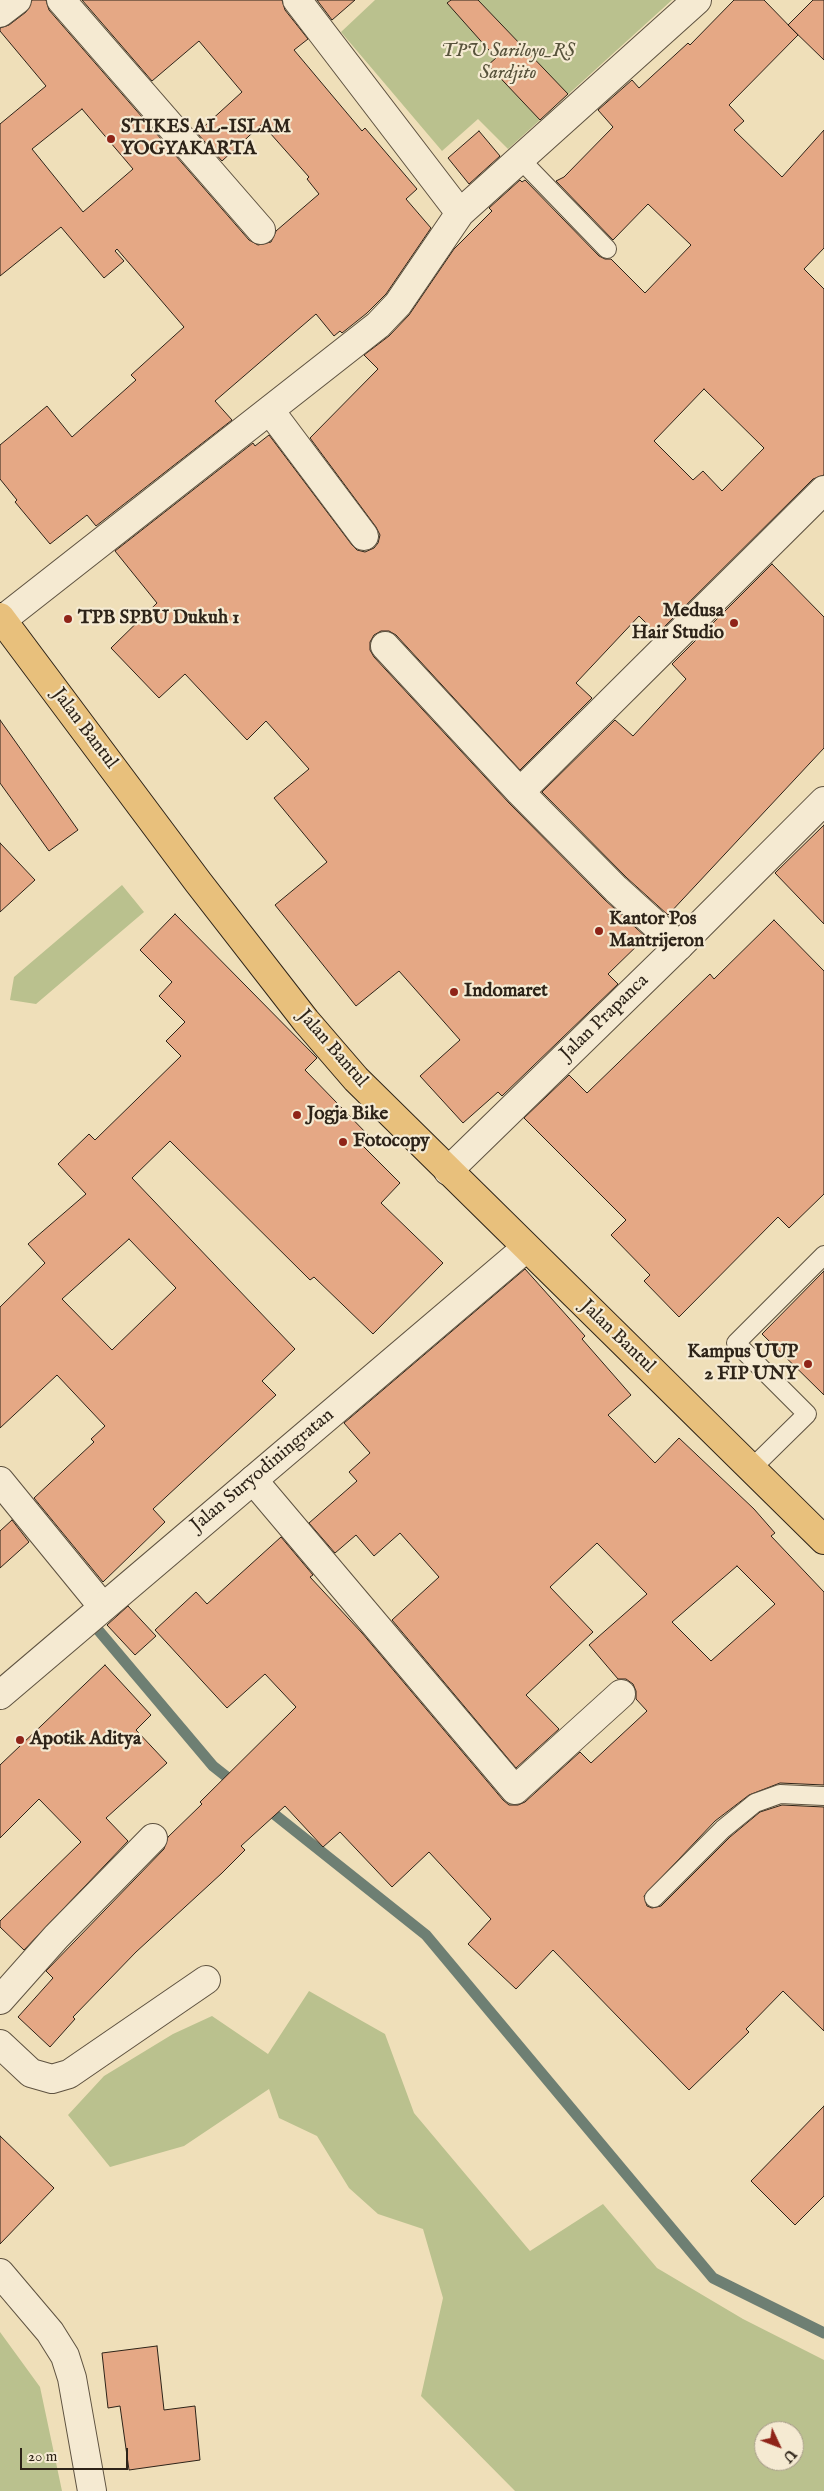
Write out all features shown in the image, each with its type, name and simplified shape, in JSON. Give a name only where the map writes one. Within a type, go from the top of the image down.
[{"type":"main road","name":"Jalan Bantul","points":[[1,618],[193,875],[306,1021],[356,1078],[448,1171],[824,1540]]},
{"type":"street","points":[[0,13],[18,0]]},
{"type":"street","points":[[61,0],[261,230]]},
{"type":"street","points":[[297,0],[460,213]]},
{"type":"street","points":[[1,618],[271,412],[388,316],[460,213],[697,0]]},
{"type":"street","points":[[271,412],[364,536]]},
{"type":"street","points":[[520,792],[824,490]]},
{"type":"street","points":[[386,646],[520,792],[616,889],[679,946]]},
{"type":"street","name":"Jalan Prapanca","points":[[448,1171],[679,946],[824,801]]},
{"type":"street","name":"Jalan Suryodiningratan","points":[[2,1689],[103,1607],[526,1248]]},
{"type":"street","points":[[252,1480],[515,1790],[621,1694]]},
{"type":"street","points":[[0,1481],[103,1607]]},
{"type":"street","points":[[0,2000],[56,1937],[153,1838]]},
{"type":"street","points":[[0,2044],[31,2073],[52,2079],[69,2074],[206,1980]]},
{"type":"street","points":[[0,2272],[50,2332],[65,2356],[72,2378],[92,2491]]},
{"type":"lane","points":[[520,159],[607,249]]},
{"type":"lane","points":[[751,1469],[808,1414],[736,1343],[824,1255]]},
{"type":"lane","points":[[654,1898],[723,1829],[755,1803],[780,1794],[824,1796]]},
{"type":"green space","name":"TPU Sariloyo_RS Sardjito","points":[[375,0],[672,0],[508,149],[478,119],[442,151],[341,32]]},
{"type":"green space","points":[[122,885],[144,912],[36,1004],[10,1000],[14,977]]},
{"type":"green space","points":[[309,1991],[385,2034],[414,2113],[530,2251],[603,2204],[657,2268],[743,2319],[824,2360],[824,2491],[515,2491],[421,2396],[443,2298],[423,2229],[378,2214],[349,2188],[317,2136],[279,2118],[269,2089],[184,2146],[110,2167],[68,2115],[104,2076],[173,2034],[212,2016],[268,2054]]},
{"type":"green space","points":[[0,2332],[40,2387],[62,2491],[0,2491]]},
{"type":"building","points":[[32,0],[46,0],[49,10],[249,240],[258,245],[271,242],[276,231],[319,194],[307,179],[309,177],[262,124],[222,161],[197,133],[242,92],[199,41],[152,81],[82,0],[282,0],[285,10],[308,39],[294,50],[362,131],[365,128],[417,189],[406,199],[431,228],[386,294],[367,313],[342,333],[340,331],[334,336],[316,314],[215,401],[232,420],[96,526],[87,515],[50,544],[15,502],[17,500],[0,479],[0,445],[47,406],[72,437],[136,380],[131,375],[184,327],[117,249],[115,251],[124,261],[104,278],[61,227],[0,276],[0,124],[46,86],[0,31],[0,28],[9,25],[26,12]],"holes":[[[82,109],[133,169],[83,212],[32,149]]]},
{"type":"building","points":[[317,0],[355,0],[332,20]]},
{"type":"building","points":[[451,0],[478,0],[568,94],[540,120],[488,65],[496,58],[447,3]]},
{"type":"building","points":[[734,0],[764,0],[798,35],[729,105],[744,121],[734,130],[782,177],[824,130],[824,248],[804,269],[824,289],[824,475],[813,479],[657,634],[639,616],[576,683],[592,698],[520,770],[396,635],[389,631],[381,631],[374,635],[370,642],[370,650],[374,657],[509,803],[605,900],[646,937],[608,974],[618,984],[502,1096],[498,1092],[463,1123],[420,1076],[460,1040],[399,971],[356,1006],[275,905],[327,862],[274,798],[309,769],[266,721],[247,740],[185,674],[159,698],[111,648],[157,603],[115,551],[253,443],[255,446],[269,435],[352,545],[357,550],[365,552],[374,548],[378,543],[380,535],[376,527],[310,438],[378,369],[364,355],[389,336],[409,315],[454,249],[492,211],[489,208],[520,180],[522,182],[525,180],[599,256],[611,259],[645,293],[691,245],[648,204],[613,240],[556,181],[564,177],[613,127],[598,110],[632,80],[639,88],[688,43],[690,45]],"holes":[[[704,389],[764,448],[722,491],[703,471],[693,480],[654,441]]]},
{"type":"building","points":[[813,0],[824,0],[824,60],[788,25]]},
{"type":"building","points":[[479,131],[500,156],[469,184],[448,158]]},
{"type":"building","points":[[772,564],[824,617],[824,748],[668,915],[627,878],[542,792],[615,720],[633,736],[686,679],[672,664]]},
{"type":"building","points":[[0,720],[78,830],[49,851],[0,783]]},
{"type":"building","points":[[824,825],[824,924],[775,873]]},
{"type":"building","points":[[0,843],[35,880],[0,912]]},
{"type":"building","points":[[175,914],[317,1058],[305,1070],[369,1136],[361,1144],[400,1183],[381,1203],[443,1263],[373,1334],[314,1277],[310,1280],[170,1141],[132,1178],[295,1349],[262,1381],[276,1395],[153,1509],[165,1522],[103,1582],[34,1498],[94,1442],[91,1439],[105,1426],[57,1375],[0,1428],[0,1307],[45,1263],[28,1244],[86,1194],[58,1164],[89,1134],[95,1140],[181,1056],[166,1041],[185,1022],[159,996],[172,982],[140,950]],"holes":[[[129,1239],[176,1288],[112,1350],[62,1299]]]},
{"type":"building","points":[[774,920],[824,971],[824,1194],[789,1228],[778,1217],[679,1317],[644,1281],[650,1275],[611,1235],[626,1220],[524,1118],[569,1075],[587,1093],[710,974],[714,979]]},
{"type":"building","points":[[525,1269],[585,1336],[582,1339],[631,1395],[608,1415],[655,1463],[679,1438],[754,1509],[775,1533],[771,1536],[824,1592],[824,1785],[780,1783],[749,1795],[715,1821],[644,1896],[647,1906],[652,1908],[661,1906],[730,1837],[760,1812],[782,1805],[824,1807],[824,2031],[783,1991],[746,2029],[749,2032],[689,2090],[553,1950],[516,1989],[468,1944],[491,1919],[429,1852],[392,1887],[340,1832],[323,1847],[285,1806],[241,1846],[245,1850],[222,1873],[136,1952],[73,2017],[75,2019],[50,2047],[18,2017],[53,1978],[46,1971],[164,1849],[168,1837],[202,1804],[200,1802],[296,1707],[265,1674],[227,1708],[155,1630],[196,1592],[207,1604],[281,1537],[313,1575],[310,1577],[362,1633],[509,1805],[518,1805],[525,1802],[580,1752],[591,1763],[647,1711],[636,1699],[636,1691],[633,1684],[626,1679],[618,1679],[589,1645],[647,1594],[597,1543],[550,1587],[593,1632],[526,1695],[559,1729],[516,1768],[392,1620],[439,1577],[400,1533],[374,1556],[356,1535],[335,1553],[309,1523],[357,1481],[349,1472],[370,1453],[344,1423]],"holes":[[[737,1566],[775,1604],[711,1661],[672,1622]]]},
{"type":"building","name":"Kampus UUP 2 FIP UNY","points":[[824,1271],[824,1395],[762,1334]]},
{"type":"building","points":[[12,1520],[29,1542],[0,1568],[0,1531]]},
{"type":"building","points":[[128,1606],[156,1636],[135,1655],[107,1625]]},
{"type":"building","points":[[105,1665],[151,1715],[136,1730],[167,1763],[106,1818],[128,1841],[24,1950],[0,1927],[0,1921],[81,1842],[39,1799],[0,1838],[0,1765]]},
{"type":"building","points":[[824,2106],[824,2196],[795,2225],[751,2181]]},
{"type":"building","points":[[0,2136],[54,2188],[0,2244]]},
{"type":"building","points":[[157,2346],[164,2410],[195,2406],[200,2460],[129,2470],[120,2406],[108,2408],[102,2353]]},
{"type":"waterway","points":[[99,1631],[213,1766],[237,1785]]},
{"type":"waterway","points":[[264,1806],[426,1935],[713,2278],[824,2333]]},
{"type":"place","name":"STIKES AL-ISLAM YOGYAKARTA","points":[[111,139]]},
{"type":"place","name":"TPB SPBU Dukuh 1","points":[[68,619]]},
{"type":"place","name":"Medusa Hair Studio","points":[[734,623]]},
{"type":"place","name":"Kantor Pos Mantrijeron","points":[[599,931]]},
{"type":"place","name":"Indomaret","points":[[454,992]]},
{"type":"place","name":"Jogja Bike","points":[[297,1115]]},
{"type":"place","name":"Fotocopy","points":[[343,1142]]},
{"type":"place","name":"Kampus UUP 2 FIP UNY","points":[[808,1364]]},
{"type":"place","name":"Apotik Aditya","points":[[20,1740]]}]
